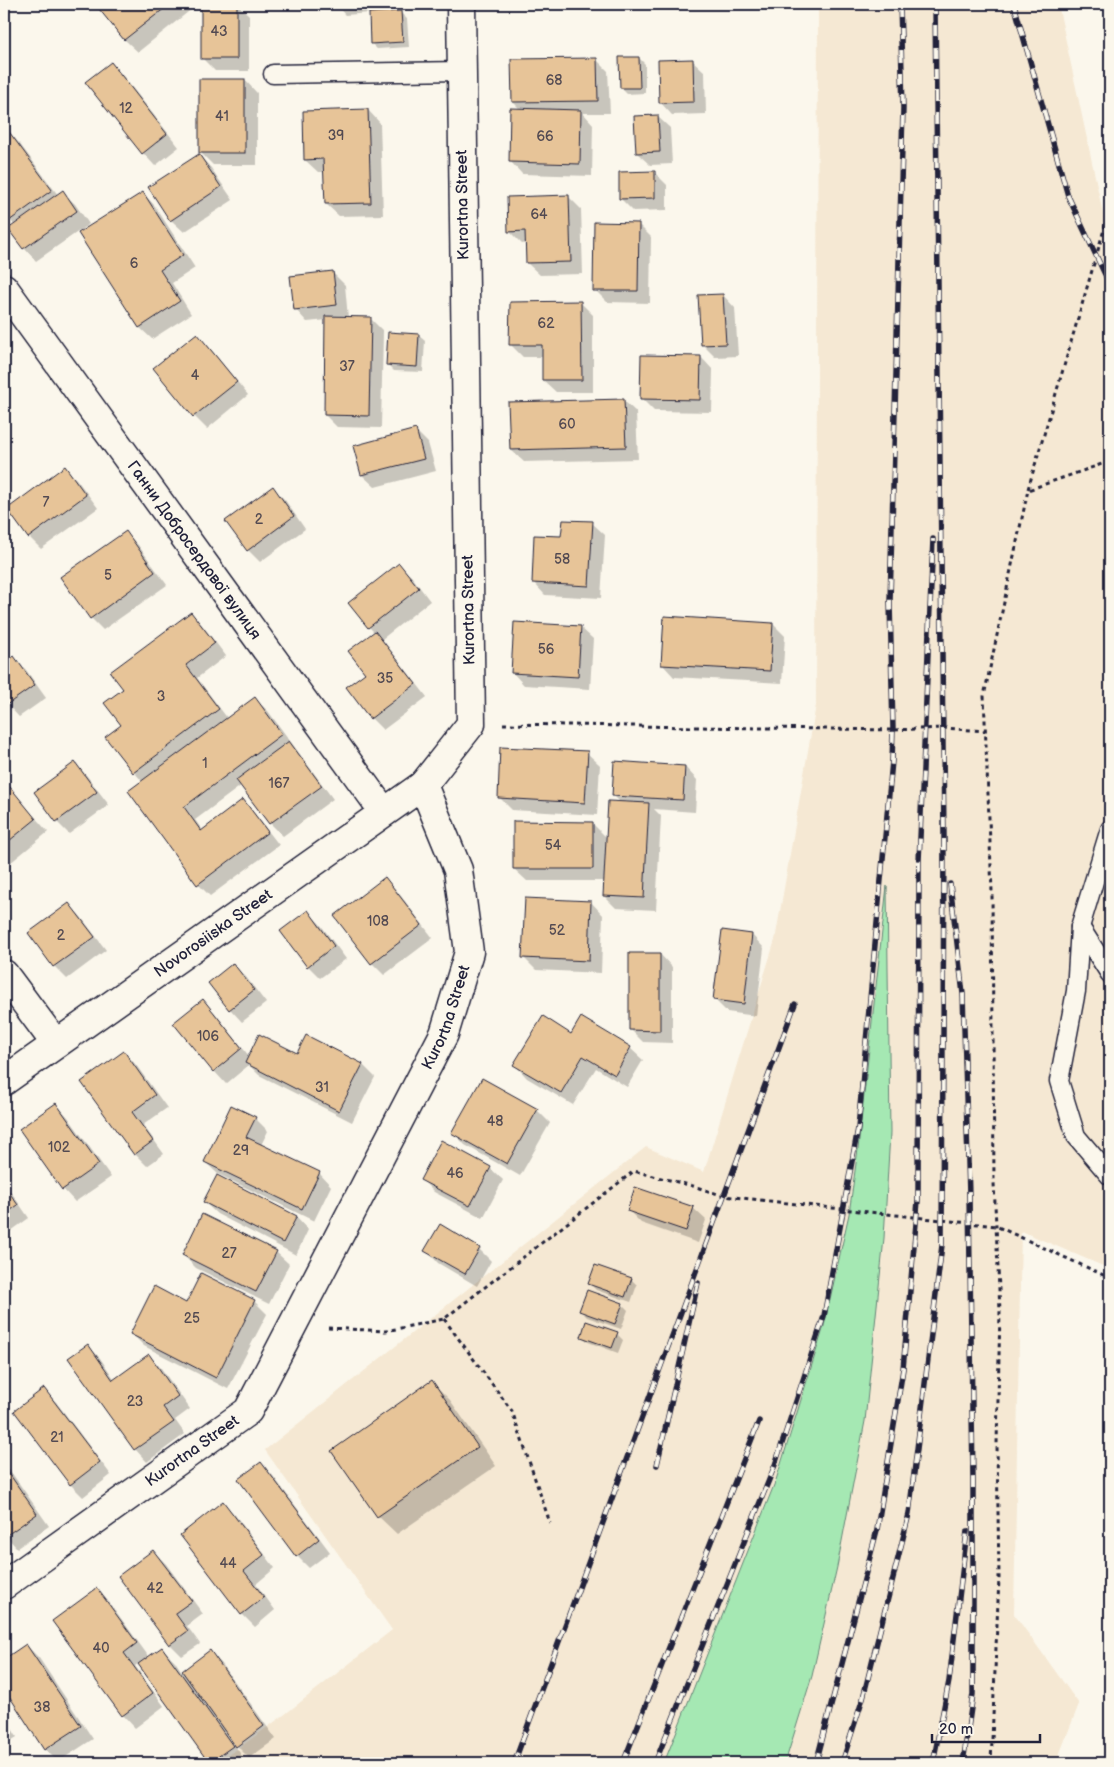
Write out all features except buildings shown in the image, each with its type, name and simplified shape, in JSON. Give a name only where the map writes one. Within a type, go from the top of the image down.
[{"type":"street","name":"Kurortna Street","points":[[462,4],[461,71],[471,724]]},
{"type":"street","name":"Ганни Добросердової вулиця","points":[[4,288],[384,812]]},
{"type":"street","points":[[423,785],[471,724]]},
{"type":"street","name":"Kurortna Street","points":[[4,1585],[248,1411],[444,1034],[469,952],[458,870],[423,785]]},
{"type":"street","name":"Novorosiiska Street","points":[[4,1081],[423,785]]},
{"type":"street","points":[[4,974],[56,1044]]},
{"type":"lane","points":[[273,74],[461,71]]},
{"type":"lane","points":[[1110,829],[1080,927],[1076,991],[1059,1081],[1076,1136],[1110,1176]]},
{"type":"lane","points":[[1080,927],[1110,974]]},
{"type":"path","points":[[991,1763],[999,1578],[997,1444],[1000,1311],[994,1183],[992,892],[984,696],[1028,490],[1110,209]]},
{"type":"path","points":[[1028,490],[1102,464],[1110,469]]},
{"type":"path","points":[[471,724],[863,729],[943,728],[985,731]]},
{"type":"path","points":[[320,1328],[386,1331],[444,1319],[634,1170],[724,1196],[996,1226],[1110,1278]]},
{"type":"path","points":[[444,1319],[512,1411],[550,1523]]},
{"type":"shaded area","points":[[818,4],[1058,4],[1110,246],[1110,1269],[1021,1231],[1014,1614],[1079,1704],[1056,1763],[218,1763],[284,1715],[392,1630],[265,1450],[646,1147],[704,1172],[775,940],[816,705]]},
{"type":"green space","points":[[887,886],[890,1133],[884,1238],[865,1421],[837,1567],[812,1676],[785,1763],[664,1763],[776,1480],[824,1326],[849,1214]]},
{"type":"railway","points":[[655,1763],[775,1465],[824,1316],[858,1128],[892,761],[890,602],[903,108],[900,4]]},
{"type":"railway","points":[[842,1763],[863,1698],[909,1514],[942,1245],[944,837],[935,4]]},
{"type":"railway","points":[[1014,4],[1068,196],[1110,285]]},
{"type":"railway","points":[[816,1763],[877,1530],[903,1369],[918,1201],[919,861],[933,539]]},
{"type":"railway","points":[[950,884],[963,994],[969,1195],[973,1481],[973,1694],[963,1763]]},
{"type":"railway","points":[[514,1763],[795,1004]]},
{"type":"railway","points":[[657,1465],[698,1283]]},
{"type":"railway","points":[[623,1763],[759,1421]]},
{"type":"railway","points":[[933,1763],[949,1681],[967,1531]]}]
